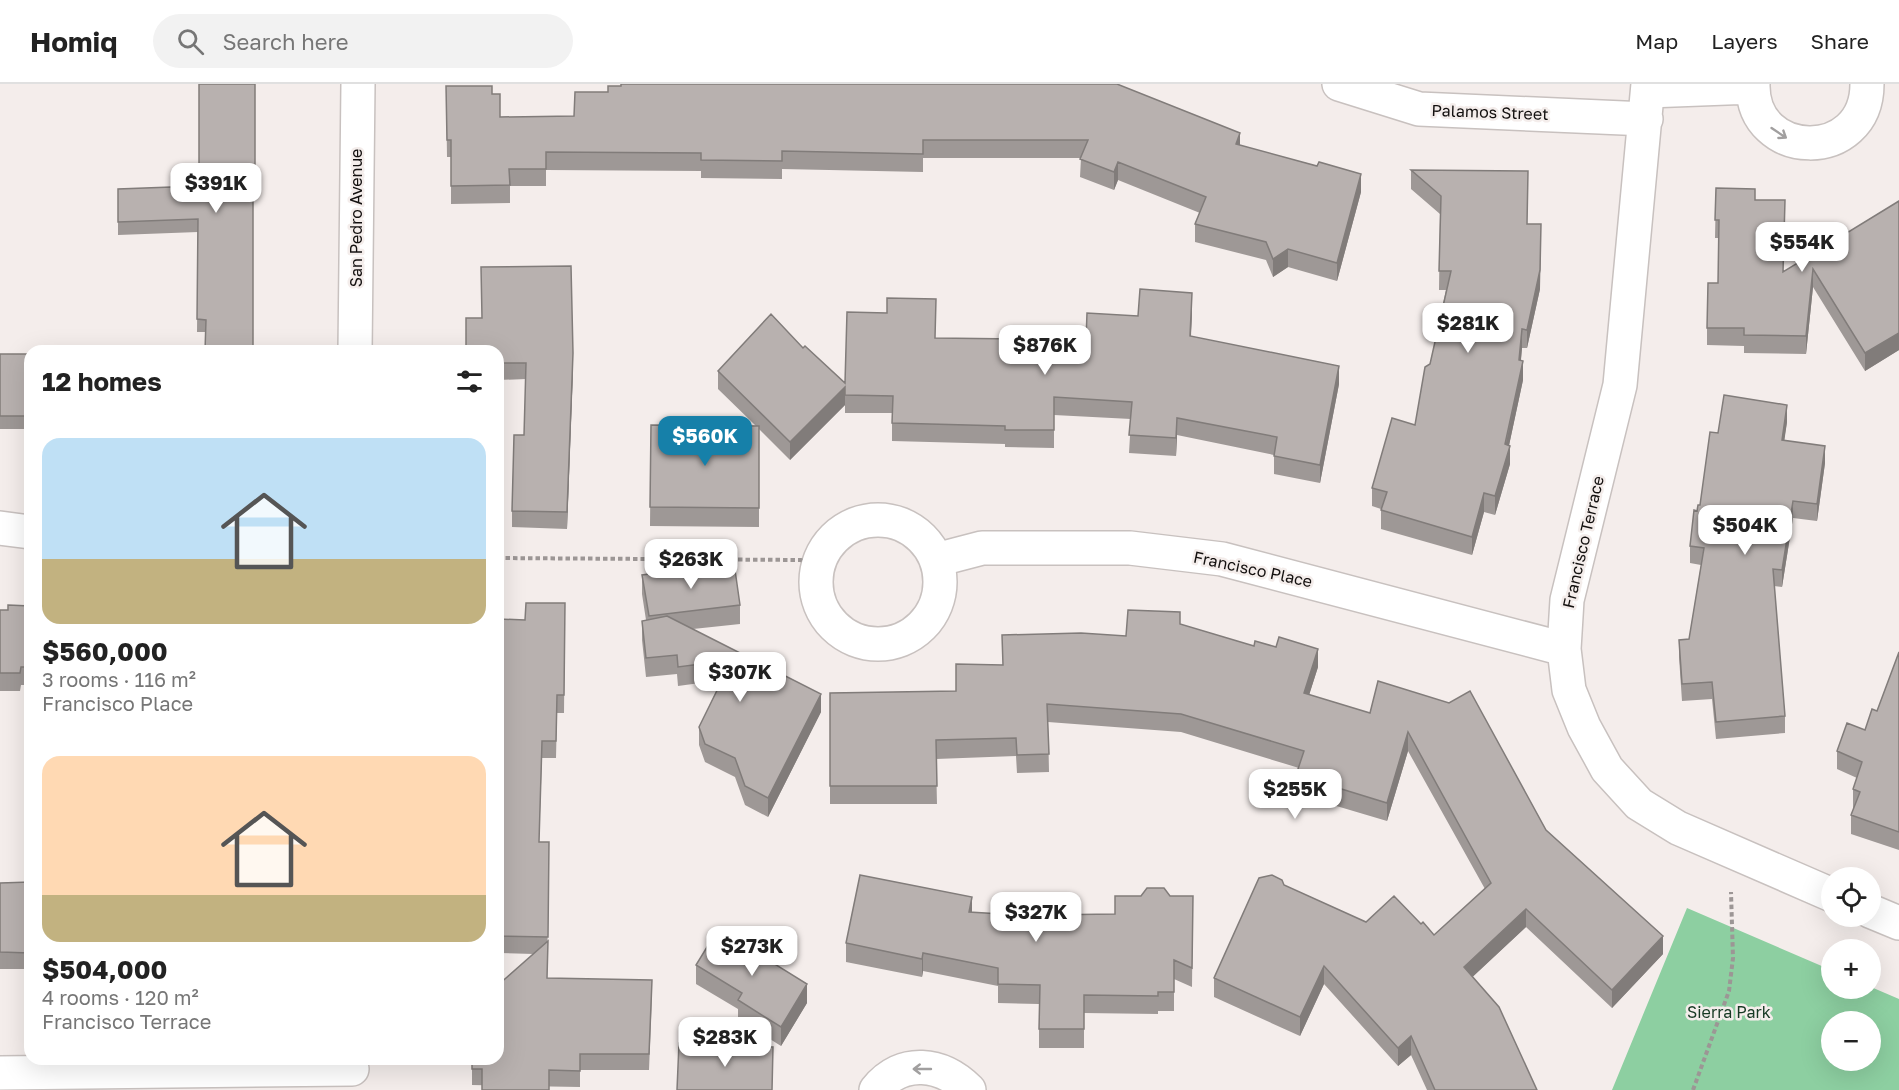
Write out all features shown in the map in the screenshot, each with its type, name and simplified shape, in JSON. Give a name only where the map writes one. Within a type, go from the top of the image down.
[{"type":"street","name":"San Pedro Avenue","points":[[355,345],[357,84]]},
{"type":"street","name":"Palamos Street","points":[[1339,84],[1419,109],[1648,98],[1753,85]]},
{"type":"street","points":[[1753,85],[1756,106],[1765,122],[1779,135],[1798,143],[1816,144],[1835,139],[1851,128],[1862,112],[1867,95],[1867,84]]},
{"type":"street","name":"Francisco Terrace","points":[[1648,98],[1620,385],[1568,600],[1564,649],[1569,690],[1584,728],[1607,769],[1639,804],[1678,828],[1821,890]]},
{"type":"street","points":[[872,520],[892,521],[911,529],[926,542],[936,560],[940,580],[937,601],[927,619],[913,634],[894,642],[873,644],[863,642],[853,639],[836,628],[823,612],[816,592],[817,571],[824,552],[836,536],[852,525],[872,520]]},
{"type":"street","points":[[0,528],[24,531]]},
{"type":"street","name":"Francisco Place","points":[[936,560],[982,548],[1130,548],[1222,559],[1564,649]]},
{"type":"street","points":[[1881,916],[1899,923]]},
{"type":"street","points":[[876,1090],[898,1072],[917,1067],[936,1069],[954,1076],[969,1090]]},
{"type":"street","points":[[0,1073],[352,1073]]},
{"type":"path","points":[[504,558],[801,560],[817,571]]},
{"type":"path","points":[[1693,1090],[1729,991],[1732,958],[1731,852]]},
{"type":"green space","name":"Sierra Park","points":[[1687,908],[1821,966],[1821,999],[1881,999],[1881,991],[1899,999],[1899,1090],[1612,1090]]},
{"type":"building","points":[[199,84],[255,84],[253,345],[205,345],[206,320],[197,319],[198,219],[118,222],[118,189],[199,186]]},
{"type":"building","points":[[621,84],[1117,84],[1240,133],[1236,144],[1317,166],[1319,162],[1361,174],[1337,263],[1288,249],[1273,259],[1266,242],[1195,224],[1206,197],[1118,162],[1114,172],[1080,159],[1088,140],[923,140],[923,154],[782,151],[782,161],[701,160],[701,153],[546,152],[546,169],[509,169],[510,185],[451,186],[451,140],[447,140],[446,86],[492,86],[492,94],[500,94],[500,117],[574,116],[575,92],[608,92],[608,86],[621,86]]},
{"type":"building","points":[[1411,170],[1528,171],[1527,224],[1541,224],[1540,270],[1527,330],[1522,329],[1519,360],[1523,361],[1505,444],[1510,446],[1495,496],[1484,493],[1472,537],[1381,510],[1387,492],[1372,488],[1392,418],[1415,425],[1425,367],[1430,364],[1451,271],[1439,271],[1441,196]]},
{"type":"building","points":[[1716,188],[1755,189],[1755,200],[1785,200],[1783,272],[1899,201],[1899,333],[1865,353],[1813,269],[1806,336],[1744,335],[1744,328],[1707,328],[1708,283],[1718,283],[1719,220],[1715,220]]},
{"type":"building","points":[[571,266],[573,353],[567,512],[512,511],[514,435],[524,435],[526,363],[504,363],[504,345],[466,345],[466,318],[482,318],[481,267]]},
{"type":"building","points":[[1140,289],[1192,293],[1190,336],[1339,366],[1320,465],[1274,456],[1277,437],[1177,418],[1176,438],[1129,435],[1132,402],[1054,397],[1054,430],[1005,430],[1005,426],[892,423],[893,396],[845,395],[845,387],[790,442],[718,371],[771,314],[803,348],[805,346],[845,383],[847,312],[887,313],[887,298],[936,299],[935,338],[1086,340],[1087,313],[1138,316]]},
{"type":"building","points":[[0,354],[24,354],[24,416],[0,416]]},
{"type":"building","points":[[1724,395],[1787,405],[1782,440],[1825,446],[1817,504],[1793,501],[1782,570],[1773,569],[1785,716],[1716,722],[1712,682],[1682,684],[1679,640],[1689,639],[1704,548],[1690,546],[1694,510],[1697,511],[1700,505],[1710,432],[1718,433]]},
{"type":"building","points":[[651,425],[759,426],[759,508],[650,507]]},
{"type":"building","points":[[734,563],[740,605],[649,616],[642,575]]},
{"type":"building","points":[[526,603],[565,603],[564,695],[557,695],[556,741],[542,741],[539,842],[549,842],[548,937],[504,936],[504,619],[525,620]]},
{"type":"building","points":[[8,605],[24,606],[24,667],[21,667],[20,673],[0,673],[0,610],[8,610]]},
{"type":"building","points":[[1128,610],[1180,612],[1180,624],[1254,646],[1255,641],[1276,647],[1279,637],[1318,649],[1304,693],[1370,713],[1378,681],[1449,703],[1470,691],[1546,830],[1663,936],[1612,990],[1526,909],[1464,967],[1499,1007],[1537,1090],[1435,1090],[1411,1036],[1398,1048],[1324,966],[1300,1017],[1214,978],[1259,878],[1272,875],[1282,880],[1284,885],[1366,922],[1394,896],[1434,935],[1491,883],[1408,732],[1387,803],[1296,775],[1304,751],[1181,714],[1047,704],[1049,754],[1017,755],[1016,738],[936,740],[937,786],[830,786],[830,693],[956,691],[956,664],[1003,665],[1002,635],[1081,633],[1126,636]]},
{"type":"building","points":[[667,616],[821,694],[768,798],[745,786],[735,758],[705,744],[699,727],[732,660],[678,667],[677,655],[646,658],[642,621]]},
{"type":"building","points":[[1899,652],[1899,832],[1851,815],[1860,792],[1853,789],[1862,762],[1837,751],[1847,723],[1865,730],[1872,709],[1877,711]]},
{"type":"building","points":[[860,875],[972,897],[969,912],[1019,915],[1032,903],[1041,915],[1115,914],[1115,896],[1141,896],[1147,888],[1164,888],[1170,896],[1193,896],[1192,968],[1174,960],[1174,992],[1158,992],[1158,996],[1084,995],[1084,1029],[1039,1029],[1040,985],[998,984],[998,968],[923,953],[922,959],[846,943]]},
{"type":"building","points":[[24,882],[24,953],[0,952],[0,883]]},
{"type":"building","points":[[718,929],[807,984],[781,1027],[738,1000],[742,993],[696,965]]},
{"type":"building","points":[[548,941],[547,978],[652,980],[649,1054],[580,1054],[580,1071],[549,1070],[549,1090],[482,1090],[482,1069],[472,1069],[472,1065],[504,1065],[504,980]]},
{"type":"building","points":[[679,1043],[773,1047],[772,1090],[677,1090]]}]
